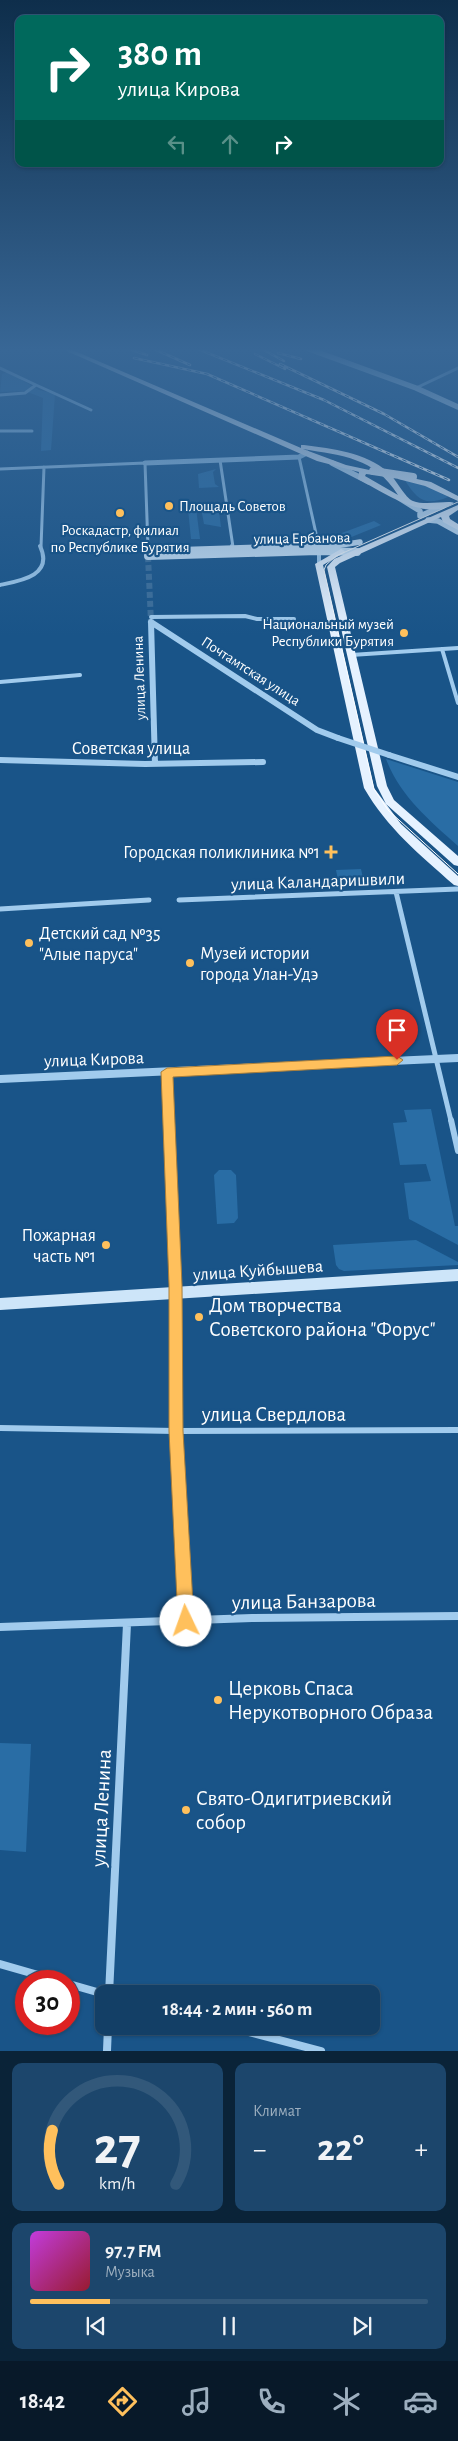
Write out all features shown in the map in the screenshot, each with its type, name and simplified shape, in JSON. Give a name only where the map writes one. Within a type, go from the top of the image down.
[{"type":"main road","points":[[288,445],[306,450],[353,456],[373,462],[397,486],[404,499]]},
{"type":"main road","points":[[294,445],[392,494],[420,511],[420,516]]},
{"type":"main road","points":[[306,450],[370,472],[413,477],[434,483],[455,496]]},
{"type":"main road","points":[[332,463],[428,484],[455,496]]},
{"type":"main road","points":[[370,472],[361,473],[361,477],[426,508],[446,509],[458,507]]},
{"type":"main road","points":[[455,496],[446,509],[445,516],[446,520],[457,528]]},
{"type":"main road","name":"улица Ербанова","points":[[318,548],[330,557],[357,552],[428,520],[446,509]]},
{"type":"main road","name":"улица Ербанова","points":[[148,554],[318,548],[360,542],[420,516],[446,509]]},
{"type":"main road","points":[[428,520],[438,521],[457,528]]},
{"type":"main road","points":[[360,542],[319,564],[369,788],[376,802],[390,819],[458,882]]},
{"type":"main road","points":[[330,557],[337,561],[357,552]]},
{"type":"main road","points":[[330,557],[382,786],[390,802],[458,862]]},
{"type":"main road","name":"улица Куйбышева","points":[[0,1304],[458,1275]]},
{"type":"street","points":[[293,447],[298,451],[318,548],[319,564]]},
{"type":"street","points":[[0,469],[299,457],[306,450]]},
{"type":"street","points":[[220,460],[234,552]]},
{"type":"street","points":[[145,463],[148,554]]},
{"type":"street","points":[[0,585],[35,576],[41,571],[42,550],[39,545],[44,468]]},
{"type":"street","points":[[151,619],[245,616],[256,619],[294,619]]},
{"type":"street","name":"Почтамтская улица","points":[[151,619],[317,730],[458,777]]},
{"type":"street","name":"улица Ленина","points":[[151,619],[156,764]]},
{"type":"street","points":[[351,655],[458,648]]},
{"type":"street","points":[[442,649],[458,703]]},
{"type":"street","points":[[0,682],[80,675]]},
{"type":"street","name":"Советская улица","points":[[0,760],[156,764],[262,762]]},
{"type":"street","name":"улица Каландаришвили","points":[[179,900],[458,889]]},
{"type":"street","points":[[396,892],[458,1151]]},
{"type":"street","points":[[0,909],[149,900]]},
{"type":"street","name":"улица Кирова","points":[[0,1079],[458,1058]]},
{"type":"street","points":[[167,1072],[176,1293],[176,1431],[186,1621]]},
{"type":"street","name":"улица Свердлова","points":[[0,1428],[176,1431],[458,1430]]},
{"type":"street","name":"улица Банзарова","points":[[0,1627],[186,1621],[458,1616]]},
{"type":"street","name":"улица Ленина","points":[[109,1985],[127,1624]]},
{"type":"street","points":[[0,1964],[21,1970]]},
{"type":"street","points":[[80,1987],[95,1991]]},
{"type":"street","points":[[107,2051],[108,2035]]},
{"type":"street","points":[[260,2035],[321,2051]]},
{"type":"shaded area","points":[[41,445],[51,445],[51,450],[41,451]]},
{"type":"shaded area","points":[[216,469],[213,472],[215,484],[219,487],[199,488],[198,474]]},
{"type":"shaded area","points":[[404,479],[434,489],[448,497],[433,501],[422,499],[413,492]]},
{"type":"shaded area","points":[[196,508],[200,539],[191,539],[188,509]]},
{"type":"shaded area","points":[[201,508],[223,508],[223,511],[219,511],[221,527],[204,524]]},
{"type":"shaded area","points":[[374,521],[381,525],[349,538],[331,537]]},
{"type":"shaded area","points":[[386,759],[458,782],[458,846],[416,807],[399,785]]},
{"type":"shaded area","points":[[361,869],[363,878],[338,880],[336,870]]},
{"type":"shaded area","points":[[431,1109],[455,1226],[458,1226],[458,1245],[409,1219],[404,1183],[431,1181],[426,1164],[400,1165],[393,1123],[407,1122],[404,1110]]},
{"type":"shaded area","points":[[219,1170],[231,1170],[236,1175],[238,1218],[234,1223],[217,1224],[214,1175]]},
{"type":"shaded area","points":[[416,1240],[458,1262],[458,1265],[344,1271],[336,1265],[333,1245]]},
{"type":"shaded area","points":[[0,1743],[31,1744],[26,1852],[0,1850]]},
{"type":"tunnel","points":[[148,556],[151,622]]},
{"type":"tram line","points":[[458,502],[336,556],[326,565],[324,570],[374,789],[388,810],[458,874]]},
{"type":"railway","points":[[368,445],[449,480]]},
{"type":"railway","points":[[412,445],[458,468]]},
{"type":"railway","points":[[437,445],[458,457]]},
{"type":"place","name":"Площадь Советов","points":[[169,506]]},
{"type":"place","name":"Роскадастр, филиал по Республике Бурятия","points":[[120,513]]},
{"type":"place","name":"Национальный музей Республики Бурятия","points":[[404,633]]},
{"type":"place","name":"Городская поликлиника №1","points":[[331,852]]},
{"type":"place","name":"Детский сад №35 \"Алые паруса\"","points":[[29,943]]},
{"type":"place","name":"Музей истории города Улан-Удэ","points":[[190,963]]},
{"type":"place","name":"Пожарная часть №1","points":[[106,1245]]},
{"type":"place","name":"Дом творчества Советского района \"Форус\"","points":[[199,1317]]},
{"type":"place","name":"Церковь Спаса Нерукотворного Образа","points":[[218,1700]]},
{"type":"place","name":"Свято-Одигитриевский собор","points":[[186,1810]]},
{"type":"route","points":[[186,1621],[176,1431],[176,1285],[167,1072],[397,1060]]}]
